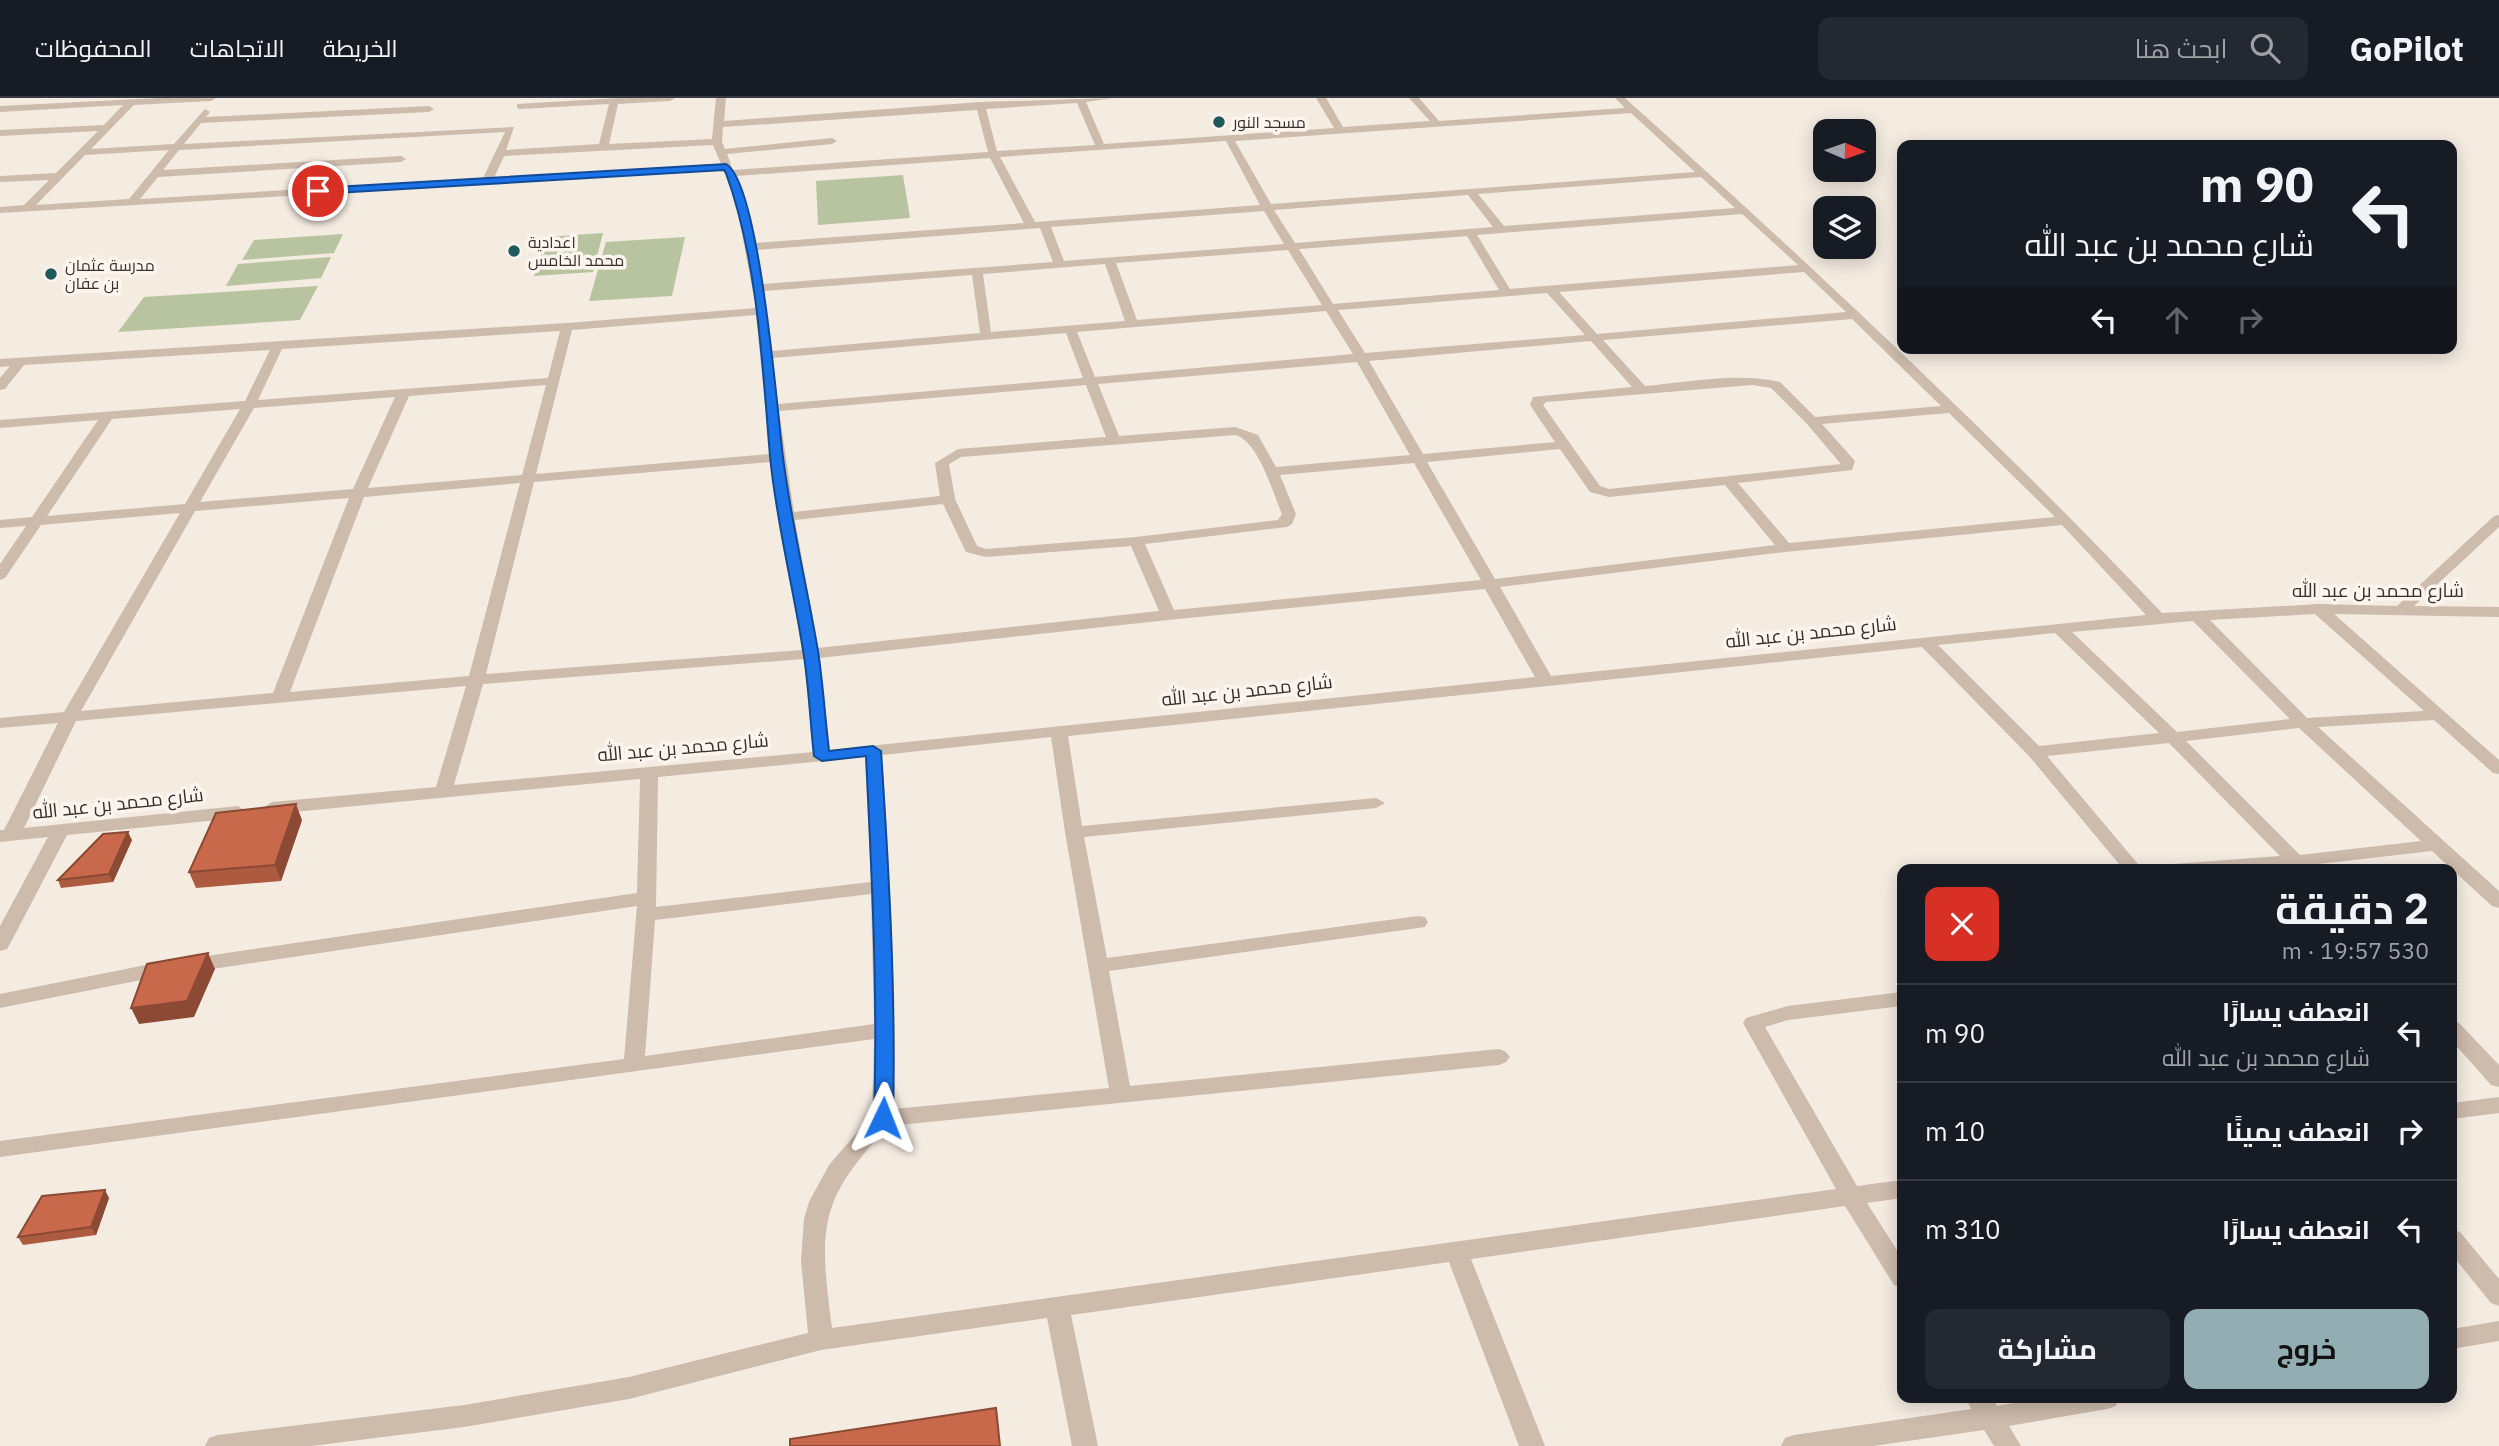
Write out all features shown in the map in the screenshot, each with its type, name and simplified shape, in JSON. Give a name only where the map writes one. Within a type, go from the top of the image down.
[{"type":"street","points":[[0,108],[213,98]]},
{"type":"street","points":[[131,203],[213,98]]},
{"type":"street","points":[[393,173],[435,98]]},
{"type":"street","points":[[487,181],[522,102],[670,98]]},
{"type":"street","points":[[721,98],[719,147],[741,202],[758,288],[774,408],[777,457],[811,654],[822,756]]},
{"type":"street","points":[[718,124],[824,116],[902,105],[980,105],[1108,98]]},
{"type":"street","points":[[1321,98],[1341,131]]},
{"type":"street","points":[[1414,98],[1438,125]]},
{"type":"street","points":[[1620,98],[1856,315],[2066,520],[2158,618]]},
{"type":"street","points":[[1080,99],[1100,145]]},
{"type":"street","points":[[603,147],[614,101]]},
{"type":"street","points":[[27,208],[132,102]]},
{"type":"street","points":[[980,105],[993,154],[1032,227]]},
{"type":"street","points":[[155,173],[393,173],[487,181],[838,165],[1631,110]]},
{"type":"street","points":[[824,116],[838,165]]},
{"type":"street","points":[[198,120],[422,121],[511,129]]},
{"type":"street","points":[[83,152],[177,147],[422,121]]},
{"type":"street","points":[[0,133],[106,128]]},
{"type":"street","points":[[1228,137],[1267,207],[1361,357],[1545,680]]},
{"type":"street","points":[[500,153],[603,147],[719,147],[832,141]]},
{"type":"street","points":[[0,210],[131,203],[393,173]]},
{"type":"street","points":[[748,247],[1704,174]]},
{"type":"street","points":[[0,179],[59,176]]},
{"type":"street","points":[[1472,193],[1502,231]]},
{"type":"street","points":[[758,288],[1742,211]]},
{"type":"street","points":[[1045,226],[1060,264]]},
{"type":"street","points":[[1469,233],[1507,293]]},
{"type":"street","points":[[1110,262],[1132,324]]},
{"type":"street","points":[[766,355],[1807,268]]},
{"type":"street","points":[[977,271],[985,335]]},
{"type":"street","points":[[1550,289],[1641,389]]},
{"type":"street","points":[[0,363],[277,347],[762,312]]},
{"type":"street","points":[[774,408],[1856,315]]},
{"type":"street","points":[[444,790],[476,680],[567,327]]},
{"type":"street","points":[[1070,329],[1113,439]]},
{"type":"street","points":[[5,836],[70,716],[251,402],[277,347]]},
{"type":"street","points":[[0,386],[20,362]]},
{"type":"street","points":[[0,424],[251,402],[553,381]]},
{"type":"street","points":[[1761,381],[1775,385],[1848,461],[1847,467],[1730,482],[1618,492],[1595,489],[1561,445],[1536,405],[1538,400],[1641,389],[1761,381]]},
{"type":"street","points":[[279,698],[358,494],[404,392]]},
{"type":"street","points":[[1812,421],[1950,409]]},
{"type":"street","points":[[0,575],[33,522],[108,415]]},
{"type":"street","points":[[1242,431],[1253,438],[1272,472],[1289,514],[1287,521],[1282,524],[998,553],[971,549],[948,499],[942,463],[950,456],[1113,439],[1242,431]]},
{"type":"street","points":[[1272,472],[1561,445]]},
{"type":"street","points":[[0,524],[777,457]]},
{"type":"street","points":[[1730,482],[1784,548]]},
{"type":"street","points":[[788,517],[948,499]]},
{"type":"street","points":[[2401,610],[2499,519]]},
{"type":"street","points":[[0,723],[476,680],[811,654],[1168,615],[1489,584],[1784,548],[2066,520]]},
{"type":"street","points":[[1136,541],[1168,615]]},
{"type":"street","points":[[2319,609],[2499,769]]},
{"type":"street","name":"شارع محمد بن عبد الله","points":[[5,836],[444,790],[873,751],[2158,618],[2319,609],[2496,614]]},
{"type":"street","points":[[2196,615],[2303,723],[2499,902]]},
{"type":"street","points":[[2060,629],[2173,737],[2299,864]]},
{"type":"street","points":[[1925,641],[2035,752],[2129,864]]},
{"type":"street","points":[[2035,752],[2303,723],[2436,715]]},
{"type":"street","points":[[1059,731],[1074,832],[1121,1093]]},
{"type":"street","points":[[873,751],[882,887],[886,1030],[883,1118]]},
{"type":"street","points":[[635,1065],[646,907],[649,771]]},
{"type":"street","points":[[1074,832],[1376,803]]},
{"type":"street","points":[[0,944],[60,831]]},
{"type":"street","points":[[2307,864],[2437,845]]},
{"type":"street","points":[[0,1001],[151,971],[646,907],[882,887]]},
{"type":"street","points":[[1099,966],[1418,922]]},
{"type":"street","points":[[1897,1000],[1788,1013],[1753,1023],[1851,1196],[1897,1270]]},
{"type":"street","points":[[0,1149],[886,1030]]},
{"type":"street","points":[[2457,1033],[2499,1079]]},
{"type":"street","points":[[821,1340],[813,1237],[820,1204],[847,1155],[883,1118],[1499,1057]]},
{"type":"street","points":[[2457,1110],[2499,1105]]},
{"type":"street","points":[[218,1446],[464,1416],[629,1388],[821,1340],[1897,1190]]},
{"type":"street","points":[[2457,1245],[2499,1296]]},
{"type":"street","points":[[1457,1253],[1532,1446]]},
{"type":"street","points":[[1057,1307],[1085,1446]]},
{"type":"street","points":[[2457,1338],[2499,1331]]},
{"type":"street","points":[[1794,1446],[1984,1408],[2045,1403]]},
{"type":"street","points":[[1984,1408],[2008,1446]]},
{"type":"green space","points":[[903,175],[910,218],[818,225],[816,181]]},
{"type":"green space","points":[[603,233],[593,272],[534,276],[546,237]]},
{"type":"green space","points":[[343,234],[334,253],[242,260],[254,240]]},
{"type":"green space","points":[[685,237],[672,296],[589,301],[606,242]]},
{"type":"green space","points":[[331,257],[321,278],[226,286],[238,264]]},
{"type":"green space","points":[[318,286],[300,320],[118,332],[144,297]]},
{"type":"building","points":[[296,804],[275,865],[189,872],[216,813]]},
{"type":"building","points":[[128,832],[109,874],[58,880],[103,834]]},
{"type":"building","points":[[208,953],[187,1001],[131,1008],[147,964]]},
{"type":"building","points":[[105,1190],[91,1227],[18,1237],[42,1196]]},
{"type":"building","points":[[996,1408],[1000,1446],[790,1446],[790,1439]]},
{"type":"place","name":"مسجد النور","points":[[1219,122]]},
{"type":"place","name":"اعدادية محمد الخامس","points":[[514,251]]},
{"type":"place","name":"مدرسة عثمان بن عفان","points":[[51,274]]},
{"type":"route","points":[[318,191],[726,167],[730,173],[741,202],[762,312],[777,457],[811,654],[822,756],[873,751],[883,911],[886,1030],[883,1118]]}]
